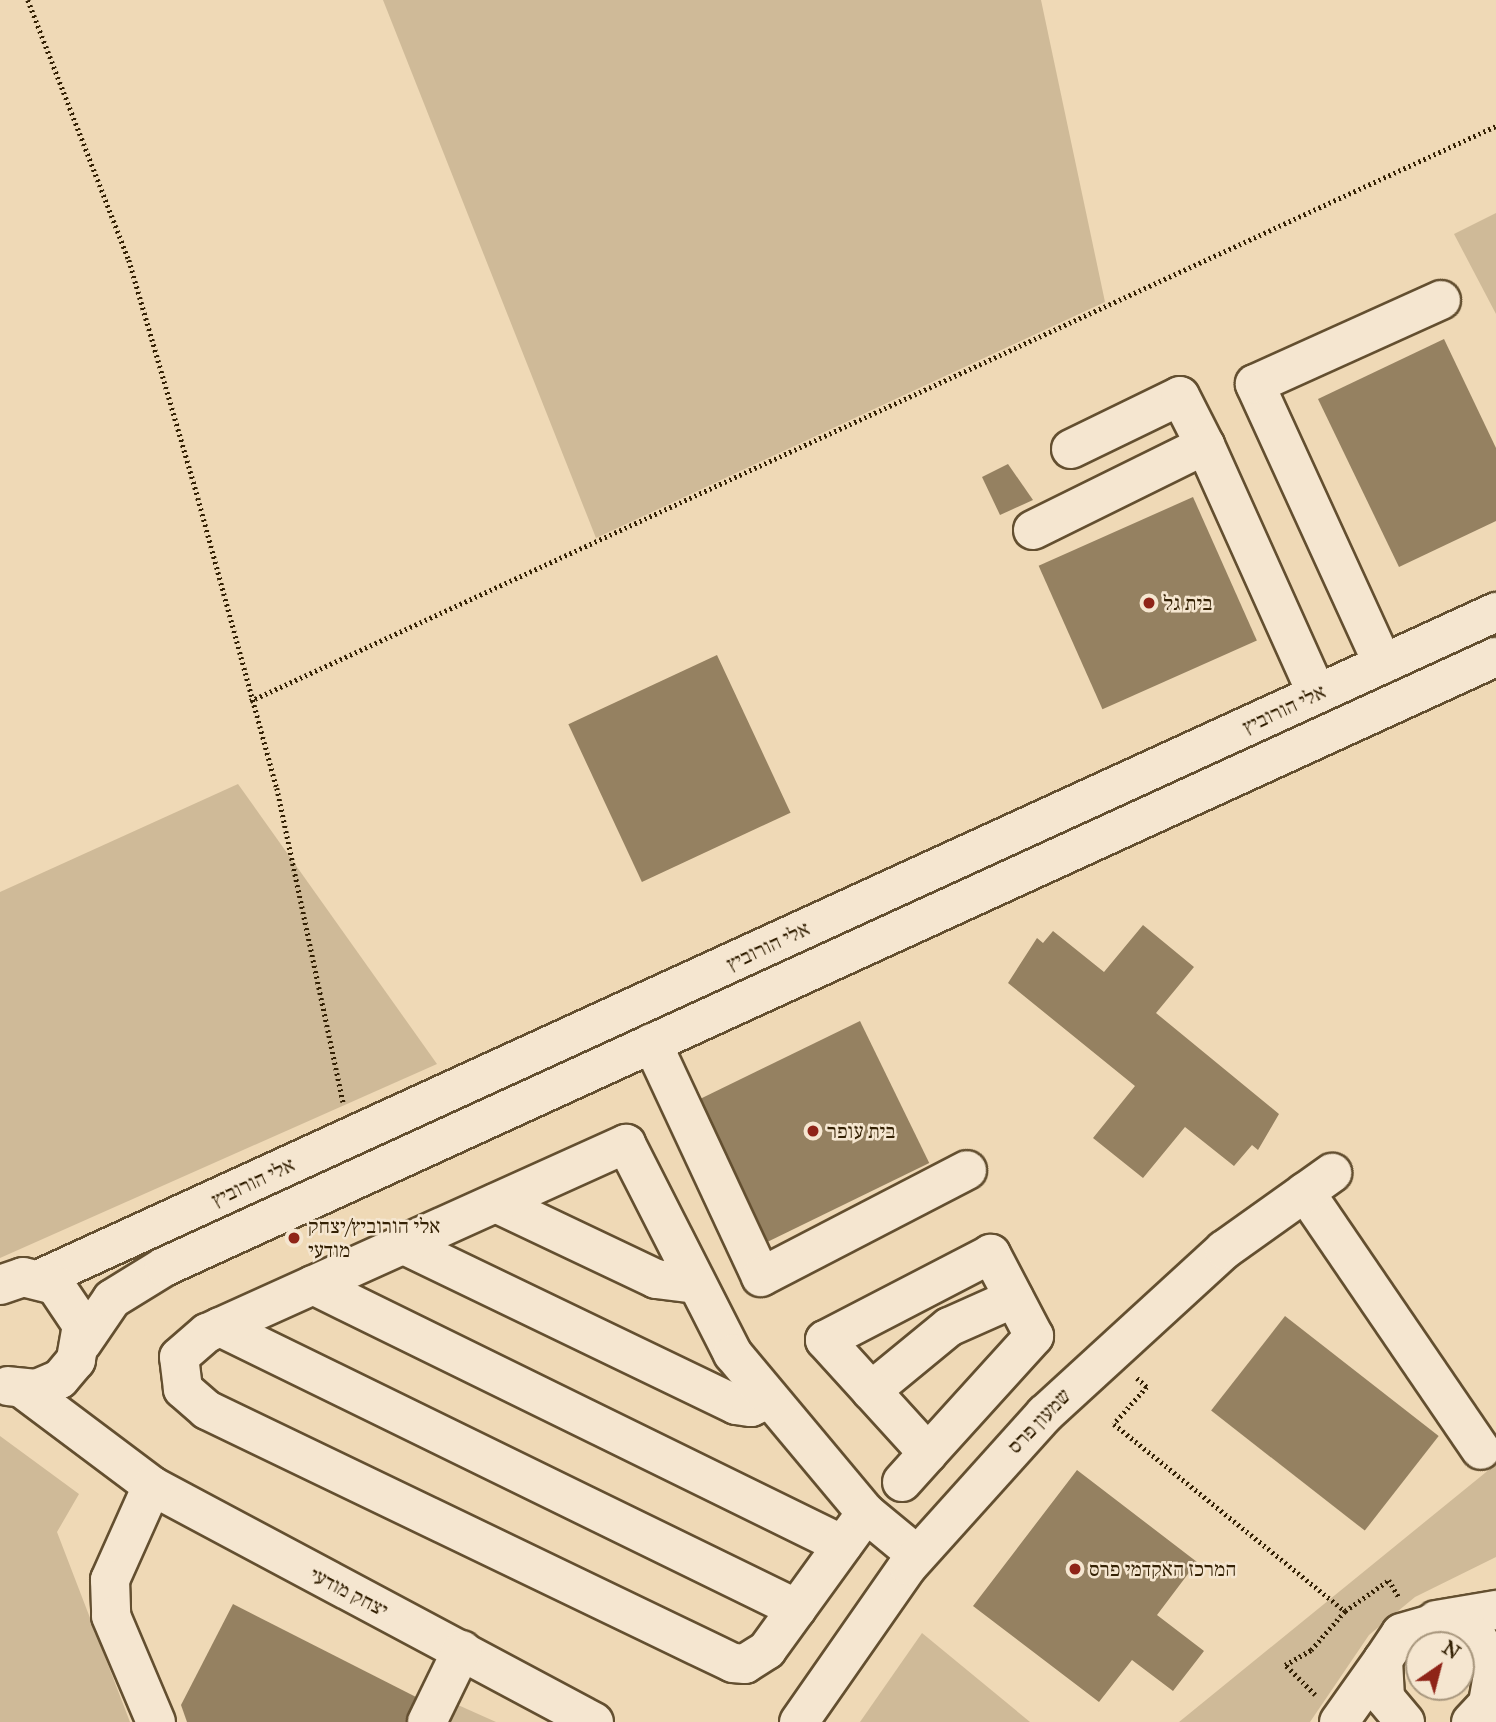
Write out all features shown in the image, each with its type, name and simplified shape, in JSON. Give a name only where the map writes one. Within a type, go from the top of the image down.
[{"type":"street","points":[[1383,664],[1255,384],[1441,300]]},
{"type":"street","points":[[1070,449],[1180,396],[1205,445],[1317,694]]},
{"type":"street","points":[[1033,530],[1205,445]]},
{"type":"street","name":"אלי הורוביץ","points":[[0,1285],[40,1279],[1496,612]]},
{"type":"street","name":"אלי הורוביץ","points":[[12,1385],[60,1379],[112,1299],[144,1278],[1496,657]]},
{"type":"street","points":[[652,1043],[761,1277],[967,1170]]},
{"type":"street","points":[[866,1513],[756,1660],[733,1663],[207,1410],[183,1389],[178,1357],[220,1328],[626,1144],[694,1284],[768,1399],[866,1513],[917,1555]]},
{"type":"street","name":"שמעון פרס","points":[[799,1722],[917,1555],[989,1472],[1109,1350],[1224,1250],[1318,1182],[1482,1450]]},
{"type":"street","points":[[496,1203],[656,1279],[694,1284]]},
{"type":"street","points":[[404,1244],[736,1405],[751,1408],[768,1399]]},
{"type":"street","points":[[902,1482],[937,1443],[1034,1336],[991,1254],[825,1340],[871,1391],[937,1443],[989,1472]]},
{"type":"street","name":"יצחק מודעי","points":[[40,1279],[55,1285],[77,1310],[81,1405],[112,1451]]},
{"type":"street","points":[[313,1285],[843,1545]]},
{"type":"street","points":[[871,1391],[948,1327],[1014,1298]]},
{"type":"street","points":[[220,1328],[796,1609]]},
{"type":"street","name":"יצחק מודעי","points":[[12,1385],[112,1451],[152,1486],[594,1722]]},
{"type":"street","points":[[152,1486],[110,1580],[111,1616],[156,1722]]},
{"type":"street","points":[[1340,1721],[1401,1633],[1421,1623],[1496,1610]]},
{"type":"street","points":[[1421,1623],[1463,1626],[1488,1652],[1494,1669],[1485,1707]]},
{"type":"street","points":[[428,1722],[462,1650]]},
{"type":"street","points":[[1383,1660],[1385,1698],[1405,1722]]},
{"type":"path","points":[[28,0],[129,260],[250,701],[277,788],[351,1137]]},
{"type":"path","points":[[250,701],[1496,126]]},
{"type":"path","points":[[1109,1350],[1147,1387],[1114,1424],[1345,1611]]},
{"type":"path","points":[[1340,1721],[1284,1665],[1311,1650],[1345,1611],[1389,1580],[1421,1623]]},
{"type":"shaded area","points":[[383,0],[1041,0],[1105,302],[596,538]]},
{"type":"shaded area","points":[[1496,213],[1496,314],[1454,234]]},
{"type":"shaded area","points":[[238,784],[437,1064],[0,1258],[0,892]]},
{"type":"shaded area","points":[[0,1436],[79,1494],[57,1532],[130,1722],[0,1722]]},
{"type":"shaded area","points":[[1496,1464],[1496,1557],[1415,1597],[1369,1635],[1310,1722],[1179,1722]]},
{"type":"shaded area","points":[[922,1633],[1030,1722],[860,1722]]},
{"type":"shaded area","points":[[458,1705],[496,1722],[450,1722]]},
{"type":"building","points":[[1444,339],[1496,448],[1496,521],[1399,567],[1318,399]]},
{"type":"building","points":[[1008,464],[1033,500],[1000,515],[982,477]]},
{"type":"building","name":"בית גל","points":[[1193,497],[1257,640],[1102,709],[1039,566]]},
{"type":"building","points":[[717,655],[791,813],[642,882],[568,724]]},
{"type":"building","points":[[1143,925],[1194,967],[1156,1013],[1279,1114],[1258,1150],[1252,1145],[1234,1166],[1185,1127],[1143,1178],[1093,1138],[1135,1086],[1008,983],[1037,938],[1043,943],[1053,931],[1104,972]]},
{"type":"building","name":"בית עופר","points":[[860,1021],[929,1163],[766,1243],[696,1101]]},
{"type":"building","points":[[1285,1316],[1439,1436],[1365,1531],[1211,1411]]},
{"type":"building","points":[[1077,1470],[1197,1562],[1157,1615],[1204,1651],[1173,1691],[1132,1660],[1099,1702],[973,1606]]},
{"type":"building","points":[[233,1604],[418,1698],[406,1722],[187,1722],[181,1705]]},
{"type":"place","name":"בית גל","points":[[1149,603]]},
{"type":"place","name":"בית עופר","points":[[813,1131]]},
{"type":"place","name":"אלי הורוביץ/יצחק מודעי","points":[[294,1238]]},
{"type":"place","name":"המרכז האקדמי פרס","points":[[1075,1569]]}]
